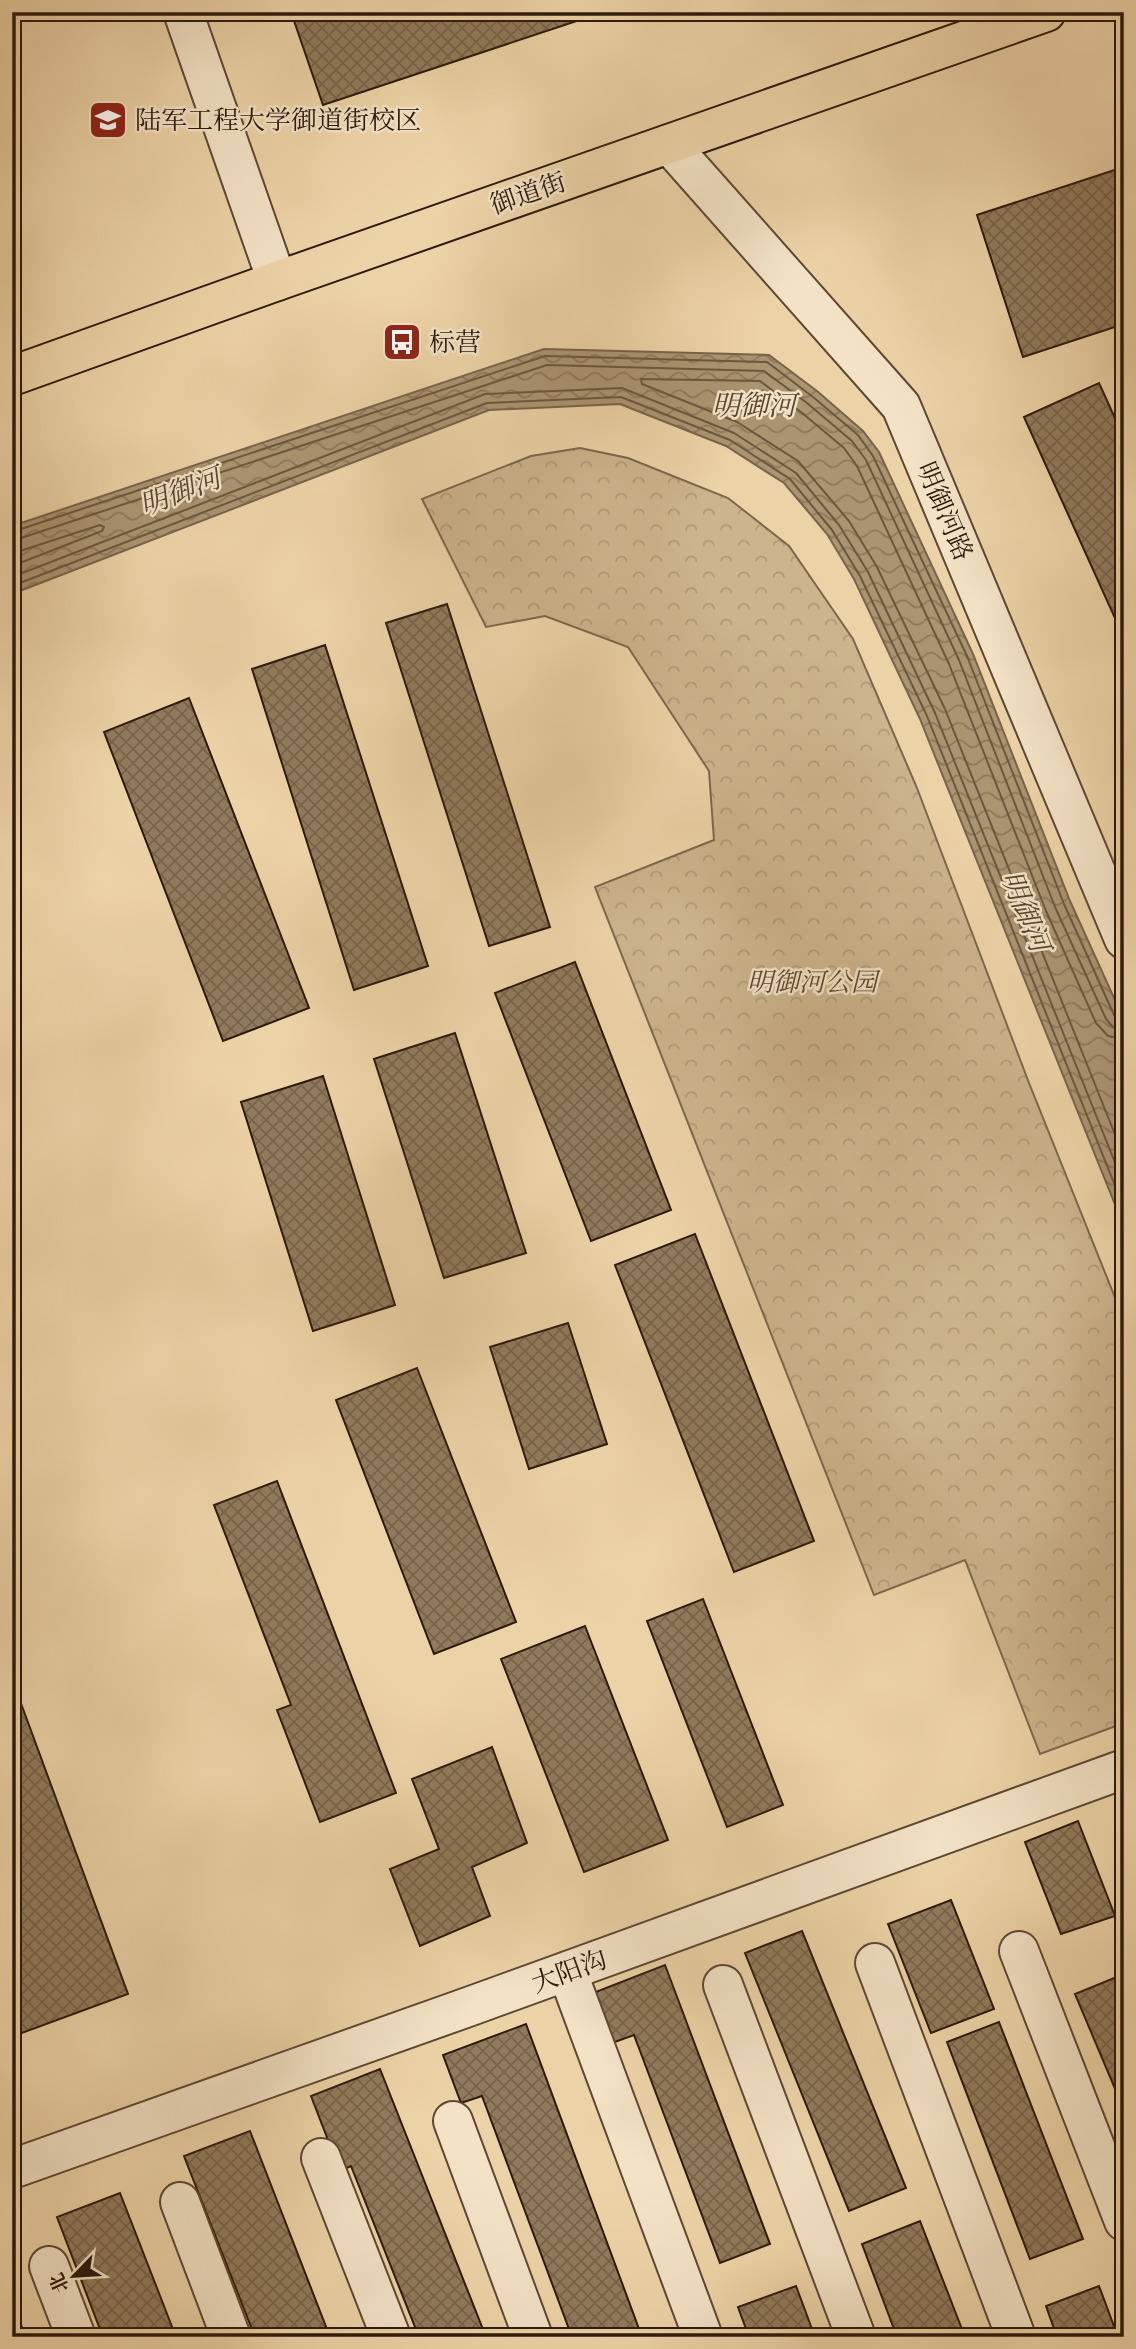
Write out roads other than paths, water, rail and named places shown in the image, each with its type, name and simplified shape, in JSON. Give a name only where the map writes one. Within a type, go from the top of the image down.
[{"type":"main road","name":"御道街","points":[[12,376],[1046,12]]},
{"type":"street","points":[[183,12],[277,281]]},
{"type":"street","name":"明御河路","points":[[669,144],[901,406],[1124,939]]},
{"type":"street","name":"大阳沟","points":[[12,2169],[567,1972],[1124,1769]]},
{"type":"street","points":[[1019,1951],[1124,2221]]},
{"type":"street","points":[[875,1963],[1016,2337]]},
{"type":"street","points":[[567,1972],[703,2337]]},
{"type":"street","points":[[723,1985],[856,2337]]},
{"type":"street","points":[[453,2121],[533,2337]]},
{"type":"street","points":[[321,2158],[391,2337]]},
{"type":"street","points":[[180,2202],[232,2337]]},
{"type":"street","points":[[49,2266],[76,2337]]},
{"type":"water","name":"明御河","points":[[544,349],[769,355],[817,391],[863,431],[879,452],[973,654],[1070,901],[1124,1020],[1124,1227],[920,719],[854,579],[827,534],[784,483],[726,446],[620,404],[489,410],[12,594],[12,526]]},
{"type":"place","name":"陆军工程大学御道街校区","points":[[108,120]]},
{"type":"place","name":"标营","points":[[402,342]]},
{"type":"park label","name":"明御河公园","points":[[812,982]]}]
